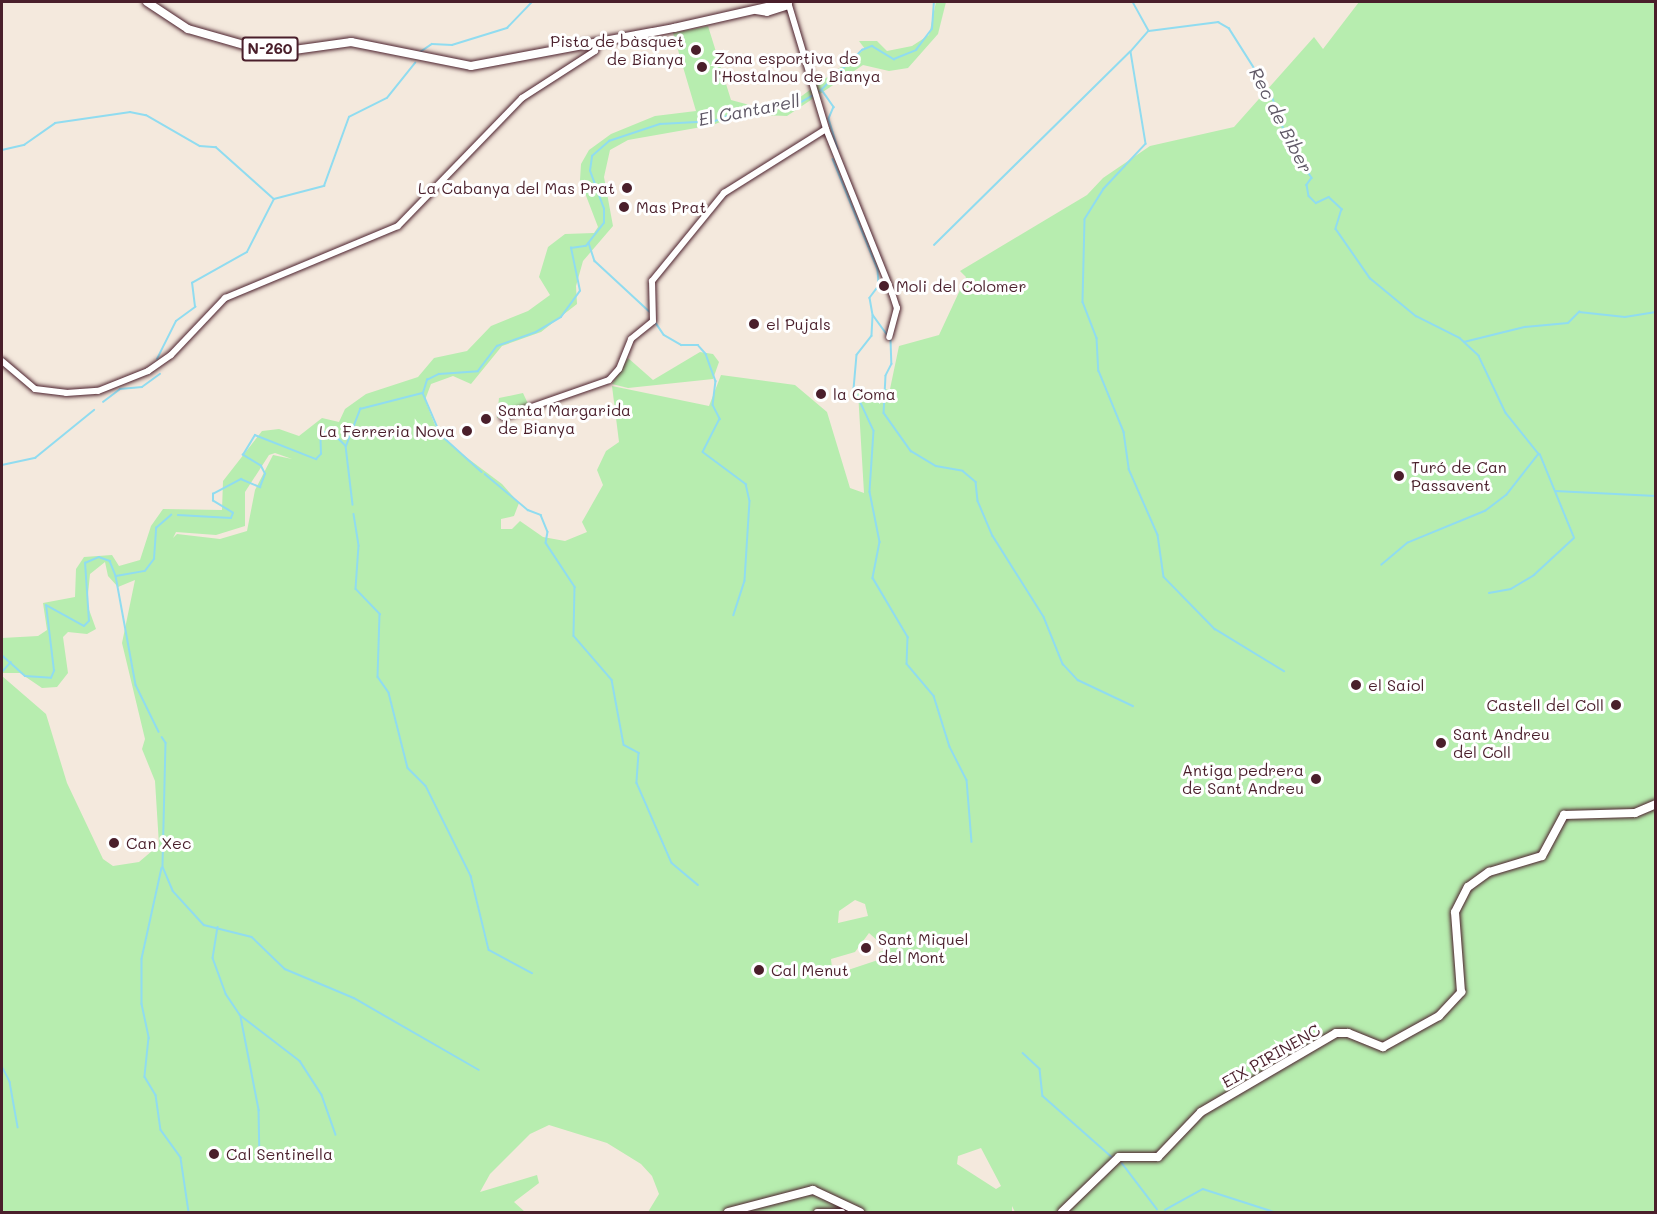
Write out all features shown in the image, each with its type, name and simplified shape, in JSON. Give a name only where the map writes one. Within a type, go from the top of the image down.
[{"type":"main road","name":"N-260","points":[[147,2],[188,30],[277,50],[351,42],[471,66],[596,43],[785,3]]},
{"type":"main road","name":"EIX PIRINENC","points":[[1062,1212],[1119,1157],[1158,1157],[1210,1107],[1336,1033],[1348,1033],[1383,1047],[1439,1016],[1461,992],[1455,912],[1468,887],[1489,872],[1542,856],[1564,815],[1635,813],[1656,804]]},
{"type":"main road","points":[[728,1212],[813,1190],[860,1212]]},
{"type":"street","points":[[760,10],[770,2]]},
{"type":"street","points":[[785,3],[826,129],[892,292],[897,308],[890,337]]},
{"type":"street","points":[[2,361],[35,389],[66,393],[98,391],[148,371],[171,355],[225,298],[398,226],[522,98],[595,51],[596,43]]},
{"type":"street","points":[[502,417],[609,380],[619,369],[631,339],[650,327],[652,281],[724,193],[826,129]]},
{"type":"street","points":[[817,1212],[842,1212]]},
{"type":"green space","points":[[936,2],[946,2],[938,34],[908,68],[889,71],[863,65],[787,116],[739,114],[713,125],[628,140],[610,150],[604,177],[613,226],[583,261],[576,286],[577,304],[541,332],[502,346],[471,384],[453,376],[431,384],[425,400],[435,425],[454,448],[502,484],[519,503],[514,516],[501,519],[501,529],[512,529],[520,521],[543,537],[565,541],[587,532],[582,522],[603,485],[597,470],[606,451],[619,442],[612,386],[709,406],[721,375],[795,385],[827,412],[850,488],[864,493],[858,392],[890,389],[899,346],[939,335],[966,277],[960,271],[1087,195],[1103,178],[1150,146],[1234,127],[1314,37],[1323,49],[1359,2],[1655,2],[1655,1212],[1015,1212],[1012,1206],[1012,1212],[648,1212],[659,1194],[652,1176],[641,1164],[607,1143],[549,1125],[530,1134],[490,1174],[480,1192],[537,1175],[539,1183],[514,1202],[525,1212],[2,1212],[2,676],[46,714],[67,783],[103,859],[113,866],[139,862],[159,845],[155,781],[142,749],[145,739],[122,643],[135,580],[118,587],[108,576],[105,562],[90,574],[87,604],[96,629],[87,634],[68,632],[63,637],[68,673],[57,687],[42,688],[20,673],[2,673],[2,638],[38,636],[47,630],[43,603],[75,597],[76,569],[84,557],[112,555],[119,566],[140,560],[151,526],[163,509],[222,510],[223,481],[262,431],[279,429],[299,436],[322,418],[339,422],[345,409],[366,394],[418,377],[434,358],[467,351],[491,326],[528,311],[550,295],[539,277],[548,247],[565,234],[594,233],[598,227],[580,180],[581,164],[589,150],[611,134],[655,116],[696,111],[673,33],[708,26],[731,100],[757,107],[799,98],[865,49],[859,41],[877,41],[887,51],[912,46],[929,35]],"holes":[[[275,453],[292,459],[273,455],[255,490],[247,531],[220,539],[177,534],[173,538],[176,532],[216,535],[245,526],[245,492],[269,455]],[[855,900],[865,904],[868,916],[838,923],[839,911]],[[869,933],[888,950],[879,952],[881,959],[845,971],[832,968],[831,959],[855,952]],[[981,1148],[1001,1186],[996,1189],[957,1164],[958,1156]]]},
{"type":"green space","points":[[700,352],[713,354],[719,362],[713,379],[628,388],[612,384],[628,358],[653,380]]},
{"type":"green space","points":[[523,393],[530,408],[497,418],[499,398]]},
{"type":"waterway","points":[[420,52],[432,44],[452,45],[507,28],[532,2]]},
{"type":"waterway","name":"El Cantarell","points":[[820,91],[862,50],[872,46],[894,59],[916,50],[932,29],[934,2]]},
{"type":"waterway","name":"Rec de Biber","points":[[1133,2],[1149,31],[1218,22],[1229,28],[1272,96],[1288,141],[1312,178],[1307,185],[1309,196],[1316,203],[1329,197],[1342,209],[1336,229],[1370,278],[1416,316],[1460,338],[1479,356],[1506,413],[1539,454],[1507,495],[1486,511],[1408,543],[1382,565]]},
{"type":"waterway","points":[[1149,31],[1131,52],[1146,144],[1104,189],[1085,220],[1083,302],[1097,338],[1099,371],[1124,432],[1129,469],[1158,535],[1164,577],[1215,629],[1284,671]]},
{"type":"waterway","points":[[934,245],[1130,52]]},
{"type":"waterway","points":[[157,359],[176,321],[195,307],[192,283],[247,252],[274,199],[324,186],[349,117],[387,98],[415,63]]},
{"type":"waterway","points":[[822,90],[834,107],[829,119],[838,149]]},
{"type":"waterway","points":[[178,515],[231,518],[233,513],[213,501],[213,494],[241,479],[260,487],[265,474],[261,466],[243,455],[255,435],[316,459],[321,454],[320,431],[334,434],[346,446],[360,409],[423,393],[427,380],[439,374],[478,371],[497,346],[536,332],[561,317],[580,291],[571,248],[586,246],[604,223],[604,209],[590,171],[592,156],[609,141],[660,124],[715,121],[742,110],[798,104],[812,96]]},
{"type":"waterway","points":[[2,150],[24,145],[55,123],[130,112],[146,115],[200,146],[216,147],[274,199]]},
{"type":"waterway","points":[[833,159],[878,270],[879,286],[870,298],[873,315],[887,334]]},
{"type":"waterway","points":[[589,243],[595,261],[650,312]]},
{"type":"waterway","points":[[1464,342],[1525,327],[1568,323],[1579,312],[1625,317],[1656,312]]},
{"type":"waterway","points":[[873,316],[872,336],[857,355],[854,388],[874,431],[870,492],[880,542],[873,578],[908,637],[907,664],[934,696],[950,747],[967,780],[972,842]]},
{"type":"waterway","points":[[656,323],[664,335],[681,345],[698,345],[706,354],[716,381],[713,405],[720,419],[703,452],[746,484],[750,501],[745,581],[734,615]]},
{"type":"waterway","points":[[891,340],[892,364],[886,376],[884,413],[911,451],[936,466],[963,471],[976,482],[978,501],[993,536],[1044,617],[1063,664],[1078,680],[1133,706]]},
{"type":"waterway","points":[[103,402],[120,389],[142,387],[160,374]]},
{"type":"waterway","points":[[423,393],[441,435],[482,472]]},
{"type":"waterway","points":[[2,465],[35,458],[94,410]]},
{"type":"waterway","points":[[346,446],[353,505]]},
{"type":"waterway","points":[[1489,593],[1511,589],[1534,575],[1574,538],[1540,455]]},
{"type":"waterway","points":[[485,474],[528,510],[541,515],[548,532],[546,543],[575,587],[574,636],[612,680],[624,745],[639,753],[637,783],[672,863],[698,885]]},
{"type":"waterway","points":[[1555,491],[1656,496]]},
{"type":"waterway","points":[[354,514],[359,546],[356,589],[380,614],[378,677],[389,693],[408,768],[426,786],[471,876],[489,950],[532,973]]},
{"type":"waterway","points":[[2,655],[25,676],[51,678],[54,671],[46,605],[84,626],[89,621],[85,563],[99,557],[110,561],[116,576],[145,571],[154,559],[156,528],[171,515]]},
{"type":"waterway","points":[[116,576],[136,685],[159,732]]},
{"type":"waterway","points":[[2,672],[11,662]]},
{"type":"waterway","points":[[162,737],[166,743],[163,867],[173,891],[204,925],[252,937],[285,969],[354,998],[479,1070]]},
{"type":"waterway","points":[[162,868],[142,959],[142,1004],[149,1038],[145,1077],[156,1095],[161,1130],[181,1158],[189,1212]]},
{"type":"waterway","points":[[218,927],[213,958],[226,994],[240,1015],[300,1061],[322,1095],[336,1135]]},
{"type":"waterway","points":[[241,1017],[259,1110],[260,1161]]},
{"type":"waterway","points":[[1023,1053],[1040,1069],[1043,1096],[1112,1157]]},
{"type":"waterway","points":[[2,1066],[10,1082],[18,1127]]},
{"type":"waterway","points":[[1122,1163],[1157,1209]]},
{"type":"waterway","points":[[1165,1210],[1203,1189],[1274,1212]]},
{"type":"place","name":"Pista de bàsquet de Bianya","points":[[696,50]]},
{"type":"place","name":"Zona esportiva de l'Hostalnou de Bianya","points":[[702,67]]},
{"type":"place","name":"La Cabanya del Mas Prat","points":[[627,188]]},
{"type":"place","name":"Mas Prat","points":[[624,207]]},
{"type":"place","name":"Moli del Colomer","points":[[884,286]]},
{"type":"place","name":"el Pujals","points":[[754,324]]},
{"type":"place","name":"la Coma","points":[[821,394]]},
{"type":"place","name":"Santa Margarida de Bianya","points":[[486,419]]},
{"type":"place","name":"La Ferreria Nova","points":[[467,431]]},
{"type":"place","name":"Turó de Can Passavent","points":[[1399,476]]},
{"type":"place","name":"el Saiol","points":[[1356,685]]},
{"type":"place","name":"Castell del Coll","points":[[1616,705]]},
{"type":"place","name":"Sant Andreu del Coll","points":[[1441,743]]},
{"type":"place","name":"Antiga pedrera de Sant Andreu","points":[[1316,779]]},
{"type":"place","name":"Can Xec","points":[[114,843]]},
{"type":"place","name":"Sant Miquel del Mont","points":[[866,948]]},
{"type":"place","name":"Cal Menut","points":[[759,970]]},
{"type":"place","name":"Cal Sentinella","points":[[214,1154]]}]
